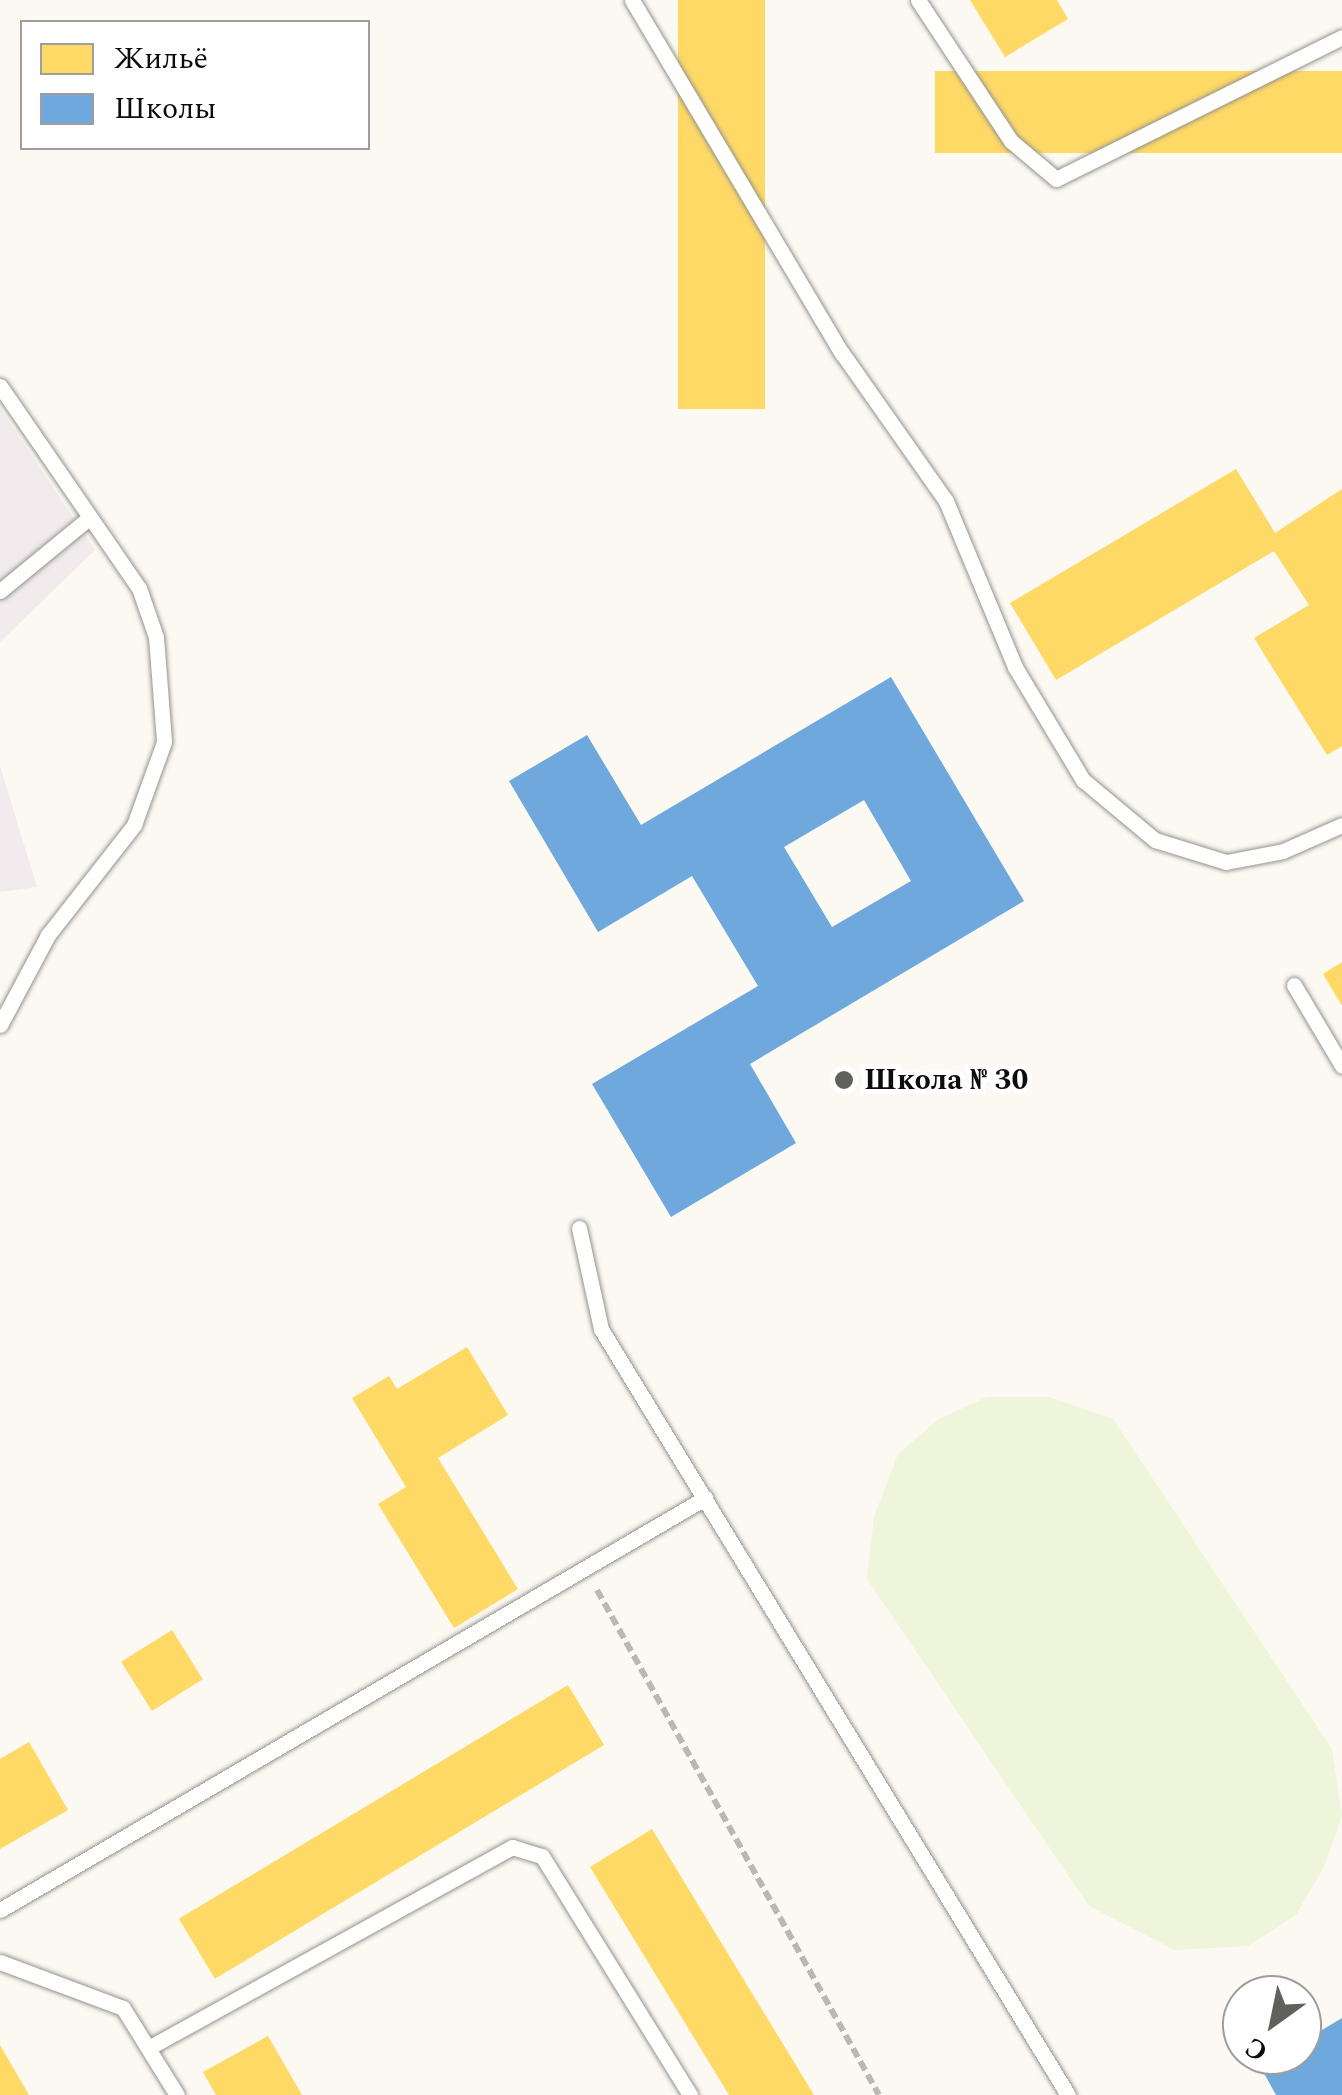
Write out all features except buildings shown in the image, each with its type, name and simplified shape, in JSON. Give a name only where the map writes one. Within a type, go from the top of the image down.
[{"type":"lane","points":[[632,0],[842,354],[946,501],[1015,668],[1083,780],[1155,840],[1226,862],[1342,825]]},
{"type":"lane","points":[[918,0],[1012,141],[1056,180],[1342,36]]},
{"type":"lane","points":[[0,386],[139,588],[156,638],[164,742],[134,825],[48,936],[0,1025]]},
{"type":"lane","points":[[0,591],[89,518]]},
{"type":"lane","points":[[1294,984],[1342,1066]]},
{"type":"lane","points":[[580,1228],[601,1330],[1068,2095]]},
{"type":"lane","points":[[0,1910],[705,1498]]},
{"type":"lane","points":[[150,2047],[512,1847],[542,1856],[690,2095]]},
{"type":"lane","points":[[0,1962],[123,2008],[177,2095]]},
{"type":"path","points":[[585,1568],[878,2095]]},
{"type":"shaded area","points":[[0,408],[95,550],[0,642]]},
{"type":"shaded area","points":[[0,766],[37,887],[0,892]]},
{"type":"green space","points":[[987,1397],[1049,1397],[1113,1419],[1332,1749],[1342,1816],[1324,1867],[1296,1915],[1248,1946],[1175,1950],[1089,1906],[867,1579],[874,1517],[898,1454],[939,1419]]},
{"type":"place","name":"Школа № 30","points":[[844,1080]]}]
